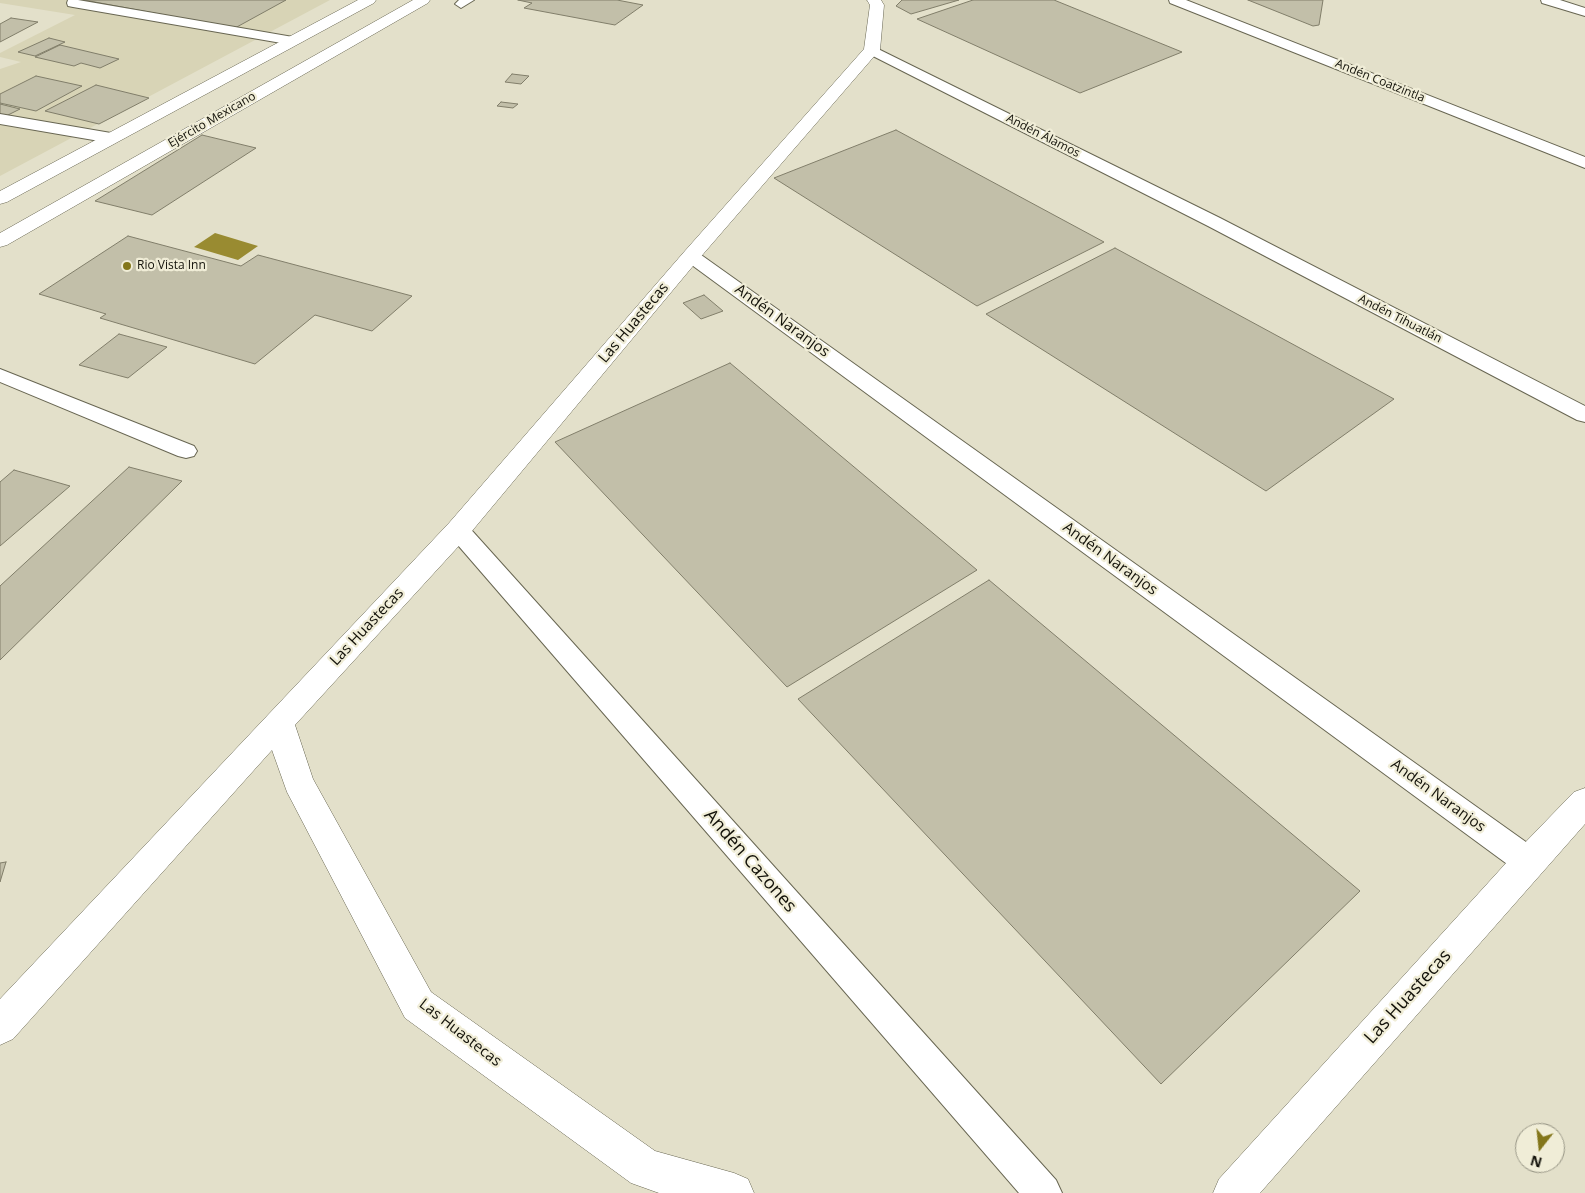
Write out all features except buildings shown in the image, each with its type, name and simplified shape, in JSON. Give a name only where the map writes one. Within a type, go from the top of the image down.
[{"type":"street","points":[[0,198],[369,0]]},
{"type":"street","name":"Ejército Mexicano","points":[[0,241],[423,0]]},
{"type":"street","points":[[872,50],[878,2]]},
{"type":"street","name":"Las Huastecas","points":[[734,1193],[645,1169],[418,1005],[298,782],[279,722],[458,530],[691,256],[872,50]]},
{"type":"street","points":[[252,63],[295,73]]},
{"type":"street","points":[[0,1026],[279,722]]},
{"type":"street","name":"Las Huastecas","points":[[1233,1193],[1585,802]]},
{"type":"lane","name":"Andén Coatzintla","points":[[1175,0],[1585,163]]},
{"type":"lane","points":[[1547,0],[1585,12]]},
{"type":"lane","points":[[73,3],[293,40]]},
{"type":"lane","name":"Andén Álamos","points":[[872,50],[1214,222]]},
{"type":"lane","points":[[0,119],[111,138]]},
{"type":"lane","points":[[0,136],[24,124]]},
{"type":"lane","name":"Andén Tihuatlán","points":[[1214,222],[1585,415]]},
{"type":"lane","name":"Andén Naranjos","points":[[691,256],[1529,862]]},
{"type":"lane","points":[[0,375],[186,452]]},
{"type":"lane","name":"Andén Cazones","points":[[458,530],[1043,1193]]},
{"type":"shaded area","points":[[0,0],[330,0],[0,176],[0,69],[21,62],[0,57],[0,53],[75,15],[0,3]]},
{"type":"shaded area","points":[[215,233],[258,246],[238,260],[194,247]]},
{"type":"place","name":"Rio Vista Inn","points":[[127,266]]}]
